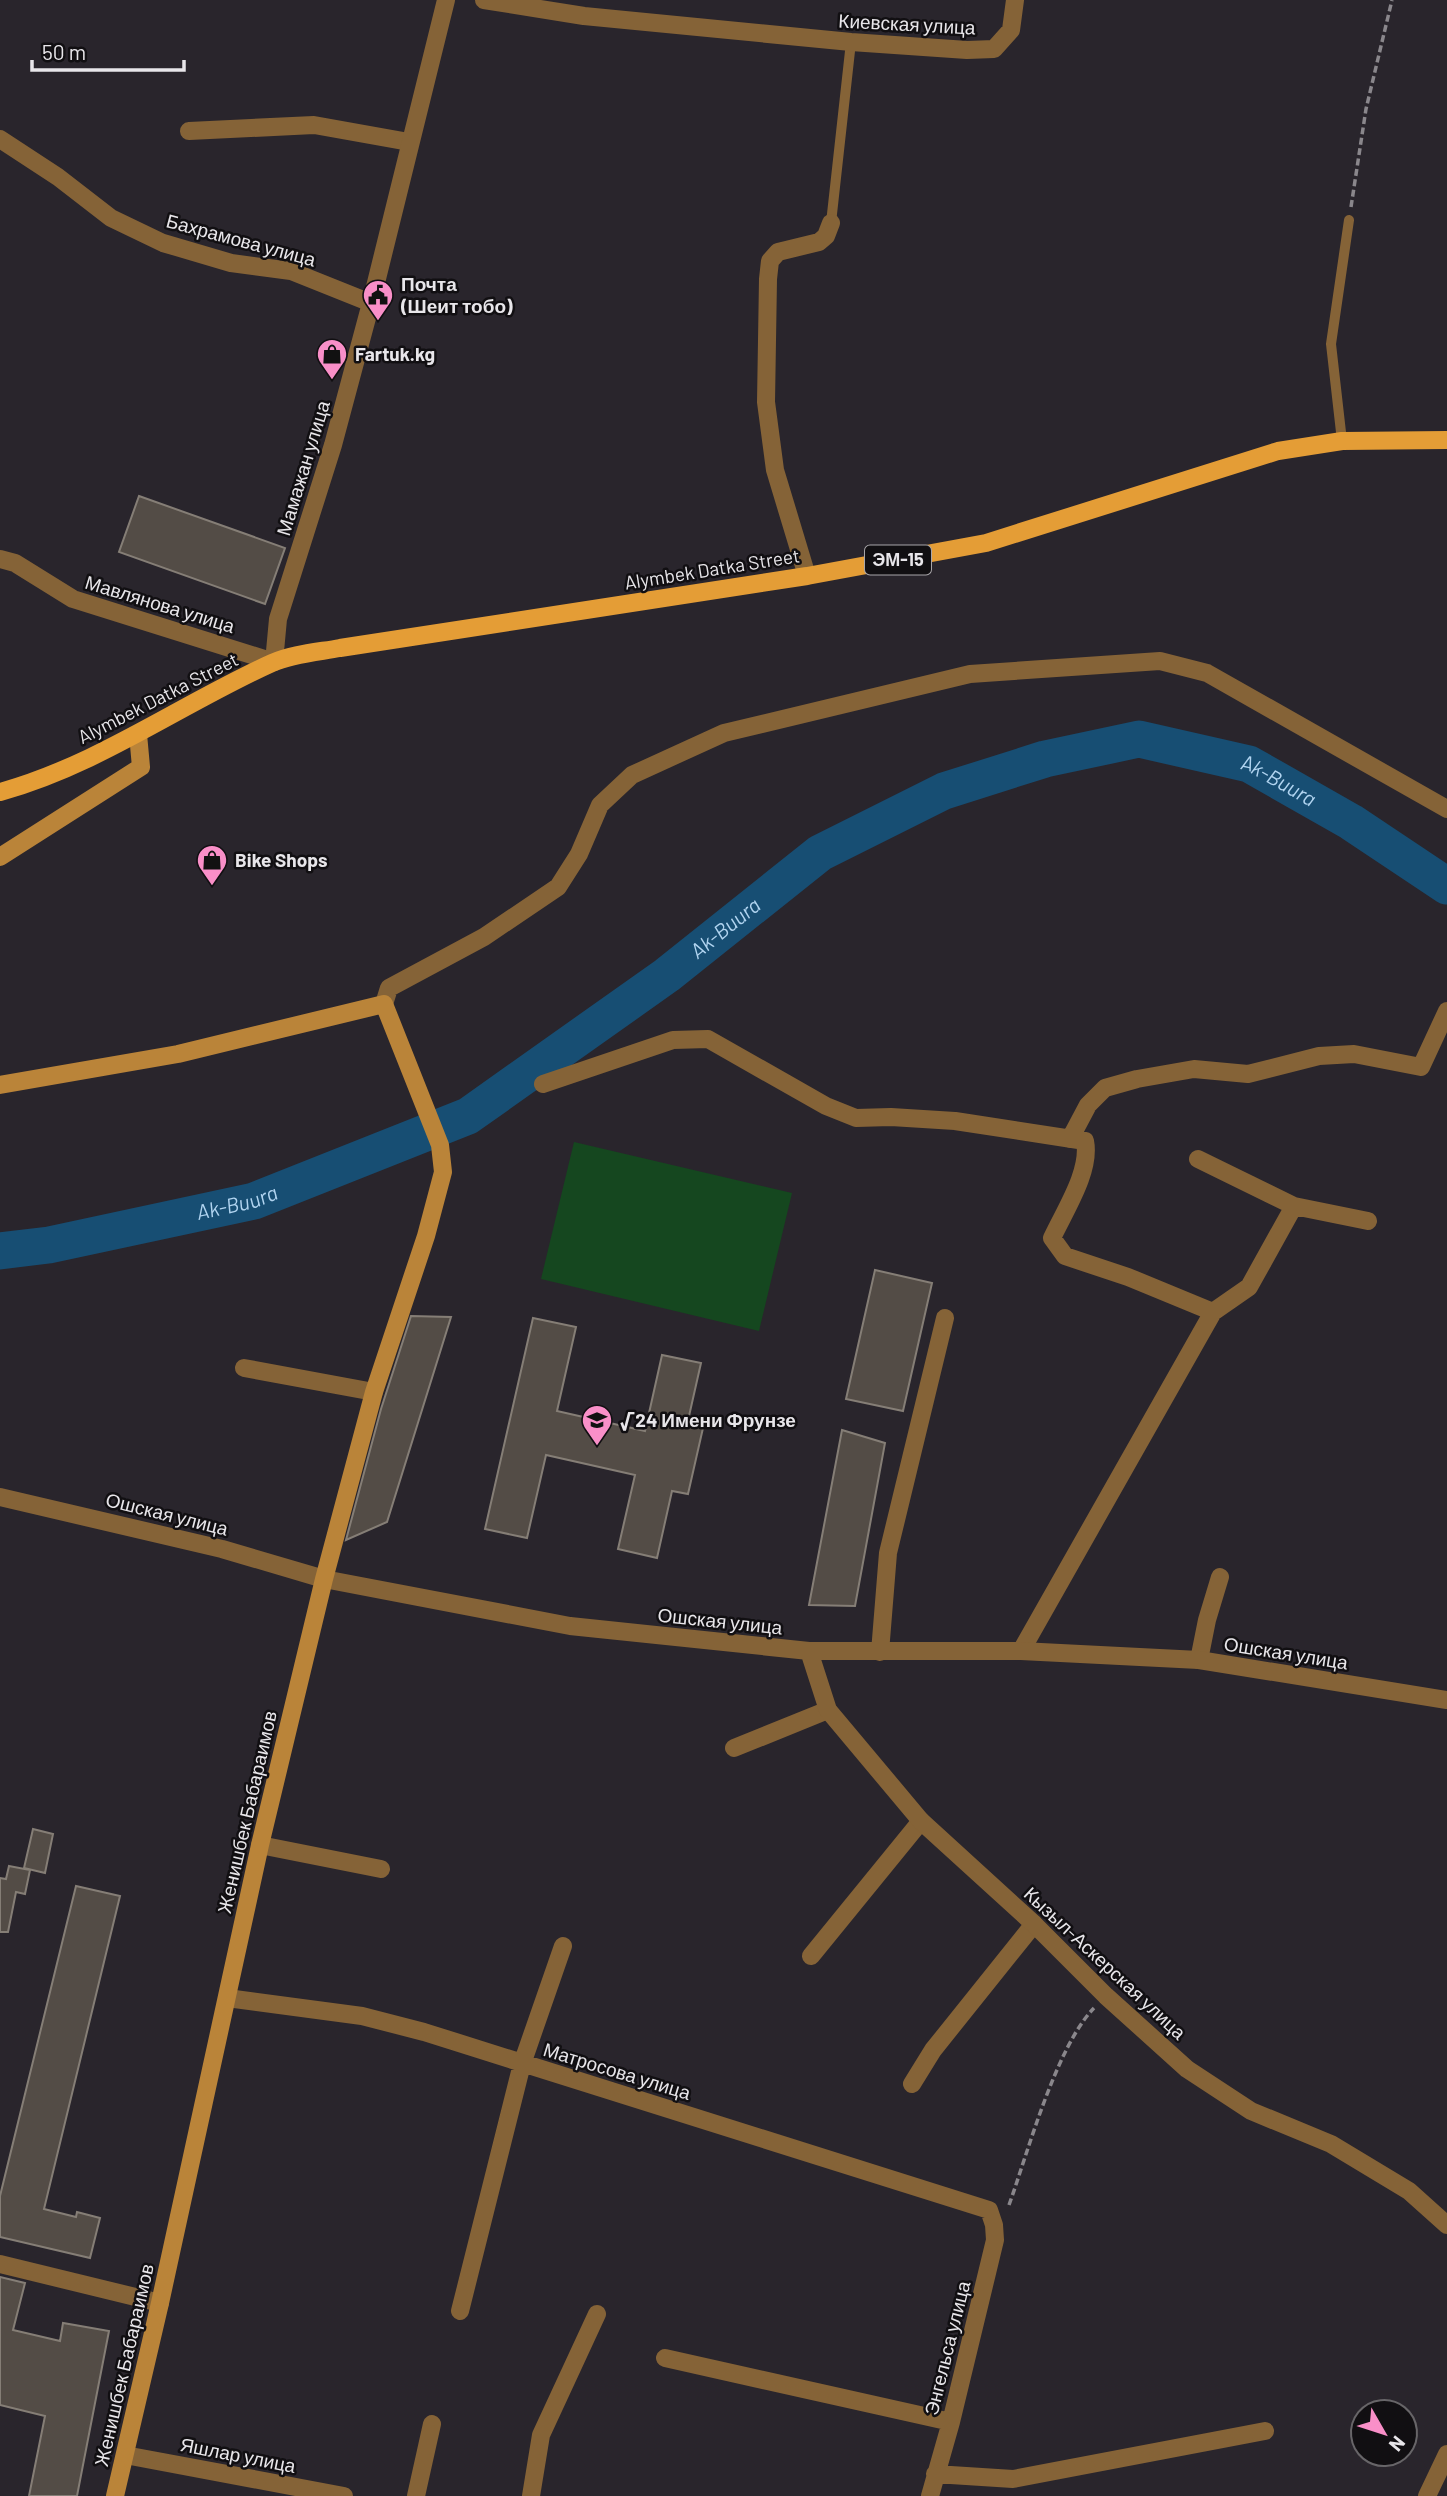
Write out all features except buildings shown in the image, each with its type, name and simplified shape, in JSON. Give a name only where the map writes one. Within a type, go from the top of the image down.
[{"type":"main road","name":"Alymbek Datka Street","points":[[0,792],[52,774],[138,734],[274,662],[340,648],[807,576],[986,544],[1278,451],[1342,441],[1447,440]]},
{"type":"main road","points":[[0,857],[141,767],[138,734]]},
{"type":"main road","points":[[0,1086],[178,1054],[384,1004]]},
{"type":"main road","name":"Женишбек Бабараимов","points":[[115,2496],[260,1845],[324,1578],[374,1392],[426,1236],[443,1172],[440,1145],[384,1004]]},
{"type":"street","name":"Мамажан улица","points":[[274,662],[278,619],[333,446],[446,0]]},
{"type":"street","name":"Киевская улица","points":[[484,0],[584,16],[851,42],[967,50],[994,49],[1011,30],[1015,0]]},
{"type":"street","points":[[189,131],[314,125],[410,142]]},
{"type":"street","name":"Бахрамова улица","points":[[0,139],[58,177],[111,218],[163,243],[231,263],[291,271],[371,303]]},
{"type":"street","points":[[807,576],[775,470],[766,402],[768,279],[770,261],[778,252],[819,242],[826,236],[831,223]]},
{"type":"street","name":"Мавлянова улица","points":[[0,559],[15,563],[73,599],[274,662]]},
{"type":"street","points":[[384,1004],[389,989],[484,937],[558,887],[579,854],[600,805],[632,775],[724,733],[970,674],[1160,661],[1207,673],[1447,809]]},
{"type":"street","points":[[1070,1139],[1088,1105],[1105,1088],[1137,1079],[1194,1069],[1248,1074],[1319,1056],[1354,1054],[1421,1067],[1447,1011]]},
{"type":"street","points":[[543,1084],[673,1040],[708,1039],[827,1106],[856,1118],[955,1121],[1085,1141],[1088,1154],[1085,1167],[1052,1238],[1057,1248],[1065,1256],[1128,1277],[1213,1312]]},
{"type":"street","points":[[1198,1159],[1294,1206],[1368,1221]]},
{"type":"street","points":[[1021,1651],[1213,1312],[1249,1287],[1294,1206]]},
{"type":"street","points":[[880,1652],[888,1553],[944,1318]]},
{"type":"street","points":[[244,1368],[374,1392]]},
{"type":"street","name":"Ошская улица","points":[[0,1497],[222,1549],[324,1578],[570,1626],[808,1651],[1021,1651],[1199,1660],[1447,1700]]},
{"type":"street","points":[[1199,1660],[1220,1577]]},
{"type":"street","name":"Кызыл-Аскерская улица","points":[[808,1651],[828,1710],[921,1821],[1187,2069],[1251,2111],[1331,2144],[1409,2191],[1447,2225]]},
{"type":"street","points":[[734,1748],[828,1710]]},
{"type":"street","points":[[811,1956],[921,1821]]},
{"type":"street","points":[[260,1845],[381,1869]]},
{"type":"street","points":[[912,2084],[933,2050],[1034,1924]]},
{"type":"street","points":[[460,2311],[522,2064],[563,1946]]},
{"type":"street","name":"Матросова улица","points":[[227,1998],[362,2016],[424,2032],[998,2210]]},
{"type":"street","name":"Энгельса улица","points":[[930,2496],[951,2422],[995,2240],[994,2225],[998,2210]]},
{"type":"street","points":[[0,2264],[160,2303]]},
{"type":"street","points":[[531,2496],[541,2435],[597,2314]]},
{"type":"street","points":[[665,2358],[951,2422]]},
{"type":"street","points":[[416,2496],[432,2424]]},
{"type":"street","points":[[936,2474],[1013,2479],[1265,2431]]},
{"type":"street","name":"Яшлар улица","points":[[125,2455],[344,2496]]},
{"type":"street","points":[[1427,2496],[1447,2455]]},
{"type":"lane","points":[[831,223],[851,42]]},
{"type":"lane","points":[[1342,441],[1331,344],[1349,220]]},
{"type":"path","points":[[1349,220],[1366,108],[1392,0]]},
{"type":"path","points":[[998,2210],[1060,2065],[1088,2015],[1106,1996]]},
{"type":"green space","points":[[574,1142],[792,1193],[759,1331],[541,1279]]},
{"type":"waterway","name":"Ak-Buura","points":[[0,1251],[49,1245],[254,1201],[468,1116],[667,975],[820,853],[944,791],[1045,759],[1139,739],[1249,764],[1351,822],[1447,886]]},
{"type":"place","name":"Почта (Шеит тобо)","points":[[378,322]]},
{"type":"place","name":"Fartuk.kg","points":[[332,381]]},
{"type":"place","name":"Bike Shops","points":[[212,887]]},
{"type":"place","name":"√24 Имени Фрунзе","points":[[597,1447]]}]
